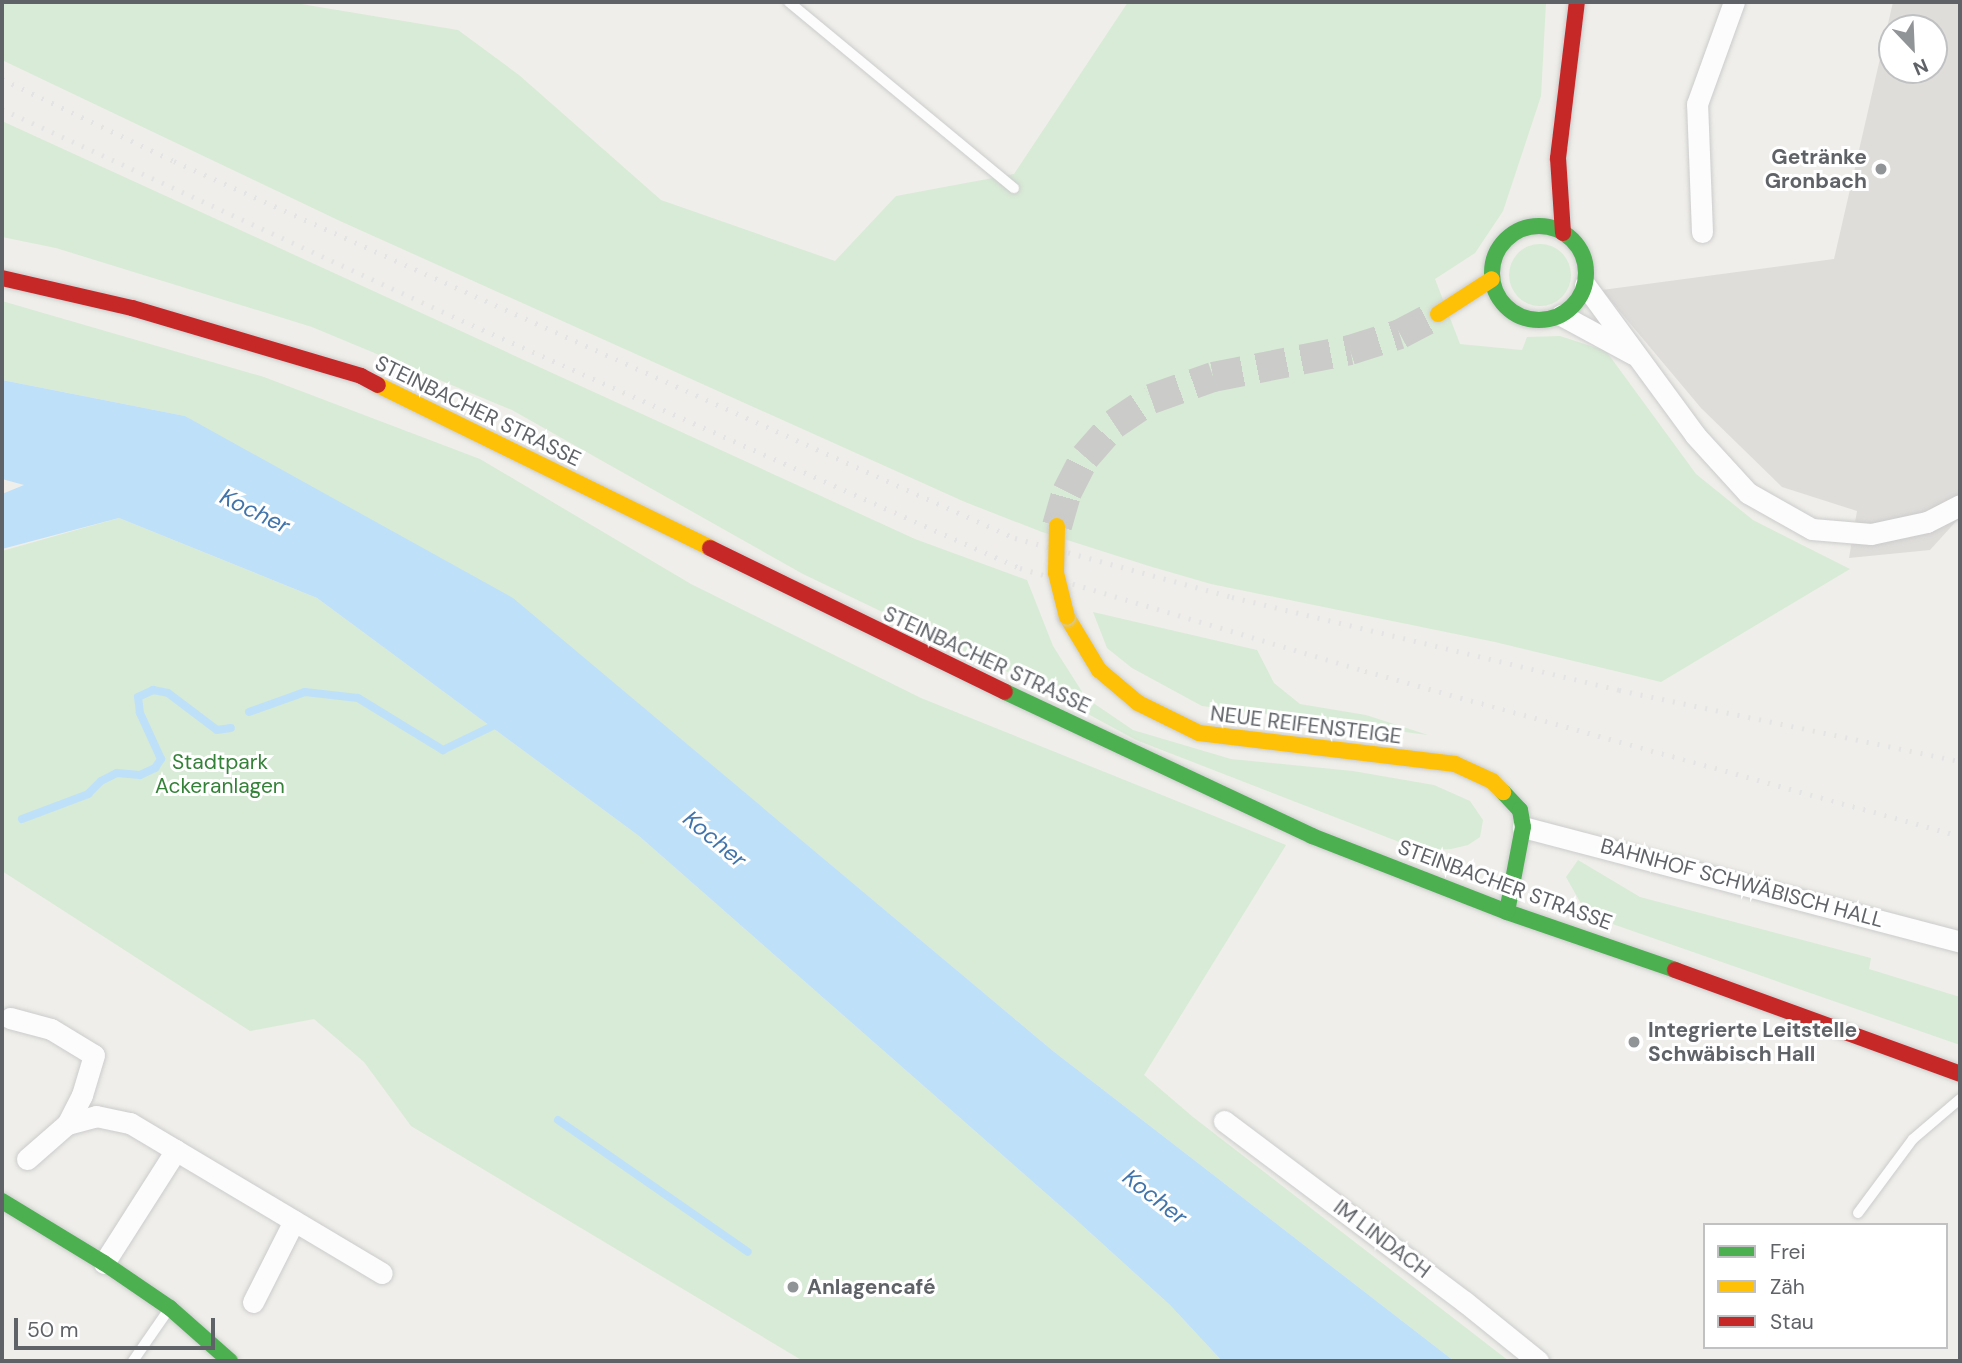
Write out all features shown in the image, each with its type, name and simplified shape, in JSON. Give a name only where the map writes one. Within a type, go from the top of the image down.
[{"type":"main road","points":[[1563,233],[1558,158],[1577,2]]},
{"type":"main road","points":[[1526,228],[1558,158]]},
{"type":"main road","points":[[1539,226],[1563,233],[1582,255],[1585,285],[1572,307],[1561,315],[1534,320],[1521,317],[1500,300],[1492,279],[1493,263],[1499,247],[1511,235],[1526,228],[1539,226]]},
{"type":"main road","name":"STEINBACHER STRASSE","points":[[2,278],[132,308],[361,376],[975,679],[1312,836],[1507,912],[1578,934],[1960,1074]]},
{"type":"main road","points":[[1492,279],[1446,310],[1500,300]]},
{"type":"main road","name":"NEUE REIFENSTEIGE","points":[[1057,526],[1056,573],[1067,617],[1099,670],[1138,703],[1199,733],[1455,764],[1492,780],[1520,810],[1523,827]]},
{"type":"main road","points":[[1507,912],[1523,827]]},
{"type":"main road","points":[[2,1201],[104,1263],[170,1308],[229,1361]]},
{"type":"street","points":[[1702,232],[1697,104],[1734,2]]},
{"type":"street","points":[[1585,285],[1695,436],[1748,493],[1812,529],[1871,534],[1927,522],[1960,506]]},
{"type":"street","points":[[1561,315],[1638,356]]},
{"type":"street","name":"BAHNHOF SCHWÄBISCH HALL","points":[[1523,827],[1960,942]]},
{"type":"street","points":[[10,1018],[51,1029],[94,1055],[82,1095],[67,1124],[27,1159]]},
{"type":"street","points":[[67,1124],[96,1116],[130,1123],[382,1273]]},
{"type":"street","name":"IM LINDACH","points":[[1224,1121],[1465,1302],[1538,1361]]},
{"type":"street","points":[[104,1263],[176,1150]]},
{"type":"street","points":[[253,1302],[294,1221]]},
{"type":"lane","points":[[789,2],[1014,187]]},
{"type":"lane","points":[[1858,1213],[1913,1139],[1960,1099]]},
{"type":"lane","points":[[133,1361],[170,1308]]},
{"type":"shaded area","points":[[1893,2],[1960,2],[1960,517],[1930,550],[1849,558],[1857,511],[1782,487],[1701,408],[1602,290],[1834,259],[1878,67],[1878,84],[1948,84],[1948,14],[1890,14]]},
{"type":"green space","points":[[2,2],[289,2],[458,30],[519,75],[661,200],[835,261],[896,196],[1014,174],[1128,2],[1546,2],[1541,96],[1503,211],[1475,253],[1435,279],[1460,344],[1522,350],[1527,337],[1560,336],[1606,351],[1696,474],[1753,520],[1850,569],[1661,682],[1495,642],[1211,584],[1149,566],[1042,532],[965,502],[340,221],[2,60]]},
{"type":"green space","points":[[2,121],[915,539],[1027,580],[1053,646],[1086,698],[1133,730],[1231,759],[1353,771],[1434,785],[1470,801],[1483,820],[1480,837],[1468,845],[1451,849],[1420,850],[1136,740],[1029,682],[803,574],[512,410],[312,327],[56,248],[2,237]]},
{"type":"green space","points":[[1534,244],[1546,244],[1562,253],[1569,263],[1569,287],[1562,297],[1546,306],[1534,306],[1523,301],[1514,292],[1509,281],[1509,269],[1514,258],[1523,249]]},
{"type":"green space","points":[[2,301],[264,377],[480,459],[691,584],[921,698],[1286,845],[1144,1075],[1193,1117],[1509,1361],[1454,1361],[1053,1051],[616,685],[185,416],[2,380]]},
{"type":"green space","name":"Stadtpark Ackeranlagen","points":[[119,518],[317,598],[639,836],[1073,1217],[1170,1305],[1222,1361],[803,1361],[411,1126],[364,1062],[314,1019],[250,1031],[2,871],[2,551]]},
{"type":"green space","points":[[1093,612],[1257,650],[1274,683],[1300,704],[1366,715],[1428,735],[1202,706],[1132,668],[1107,648]]},
{"type":"green space","points":[[1578,860],[1640,897],[1871,958],[1869,969],[1960,997],[1960,1045],[1601,920],[1580,902],[1566,877]]},
{"type":"water","name":"Kocher","points":[[2,380],[185,416],[513,598],[1053,1051],[1454,1361],[1222,1361],[1170,1305],[1073,1217],[639,836],[317,598],[119,518],[2,549],[2,494],[24,485],[2,479]]},
{"type":"waterway","points":[[22,819],[88,794],[101,781],[117,773],[140,775],[155,768],[161,759],[140,713],[138,697],[153,690],[168,693],[217,730],[231,728]]},
{"type":"waterway","points":[[249,712],[305,692],[358,698],[443,750],[501,722]]},
{"type":"waterway","points":[[558,1120],[748,1252]]},
{"type":"tunnel","points":[[1057,526],[1067,492],[1085,457],[1114,424],[1151,399],[1213,377],[1350,350],[1400,334],[1438,314]]},
{"type":"railway","points":[[2,79],[174,161],[1015,538],[1232,597],[1619,690],[1960,761]]},
{"type":"railway","points":[[2,109],[452,316],[1020,568],[1365,671],[1960,836]]},
{"type":"traffic: fast","points":[[1539,226],[1557,230],[1572,240],[1582,255],[1586,273],[1582,291],[1572,306],[1557,316],[1539,320],[1521,316],[1506,306],[1496,291],[1492,273],[1496,255],[1506,240],[1521,230],[1539,226]]},
{"type":"traffic: fast","points":[[1005,692],[1312,836],[1507,912],[1675,970]]},
{"type":"traffic: fast","points":[[1503,792],[1520,810],[1523,827],[1507,912]]},
{"type":"traffic: fast","points":[[2,1201],[104,1263],[170,1308],[230,1361]]},
{"type":"traffic: slow","points":[[1438,314],[1492,279]]},
{"type":"traffic: slow","points":[[378,385],[710,548]]},
{"type":"traffic: slow","points":[[1057,526],[1056,573],[1067,617]]},
{"type":"traffic: slow","points":[[1067,617],[1099,670],[1138,703],[1199,733],[1455,764],[1492,781],[1503,792]]},
{"type":"traffic: jam","points":[[1563,233],[1558,158],[1577,2]]},
{"type":"traffic: jam","points":[[2,278],[132,308],[361,376],[378,385]]},
{"type":"traffic: jam","points":[[710,548],[1005,692]]},
{"type":"traffic: jam","points":[[1675,970],[1960,1074]]},
{"type":"place","name":"Getränke Gronbach","points":[[1881,169]]},
{"type":"place","name":"Integrierte Leitstelle Schwäbisch Hall","points":[[1634,1042]]},
{"type":"place","name":"Anlagencafé","points":[[793,1287]]}]
